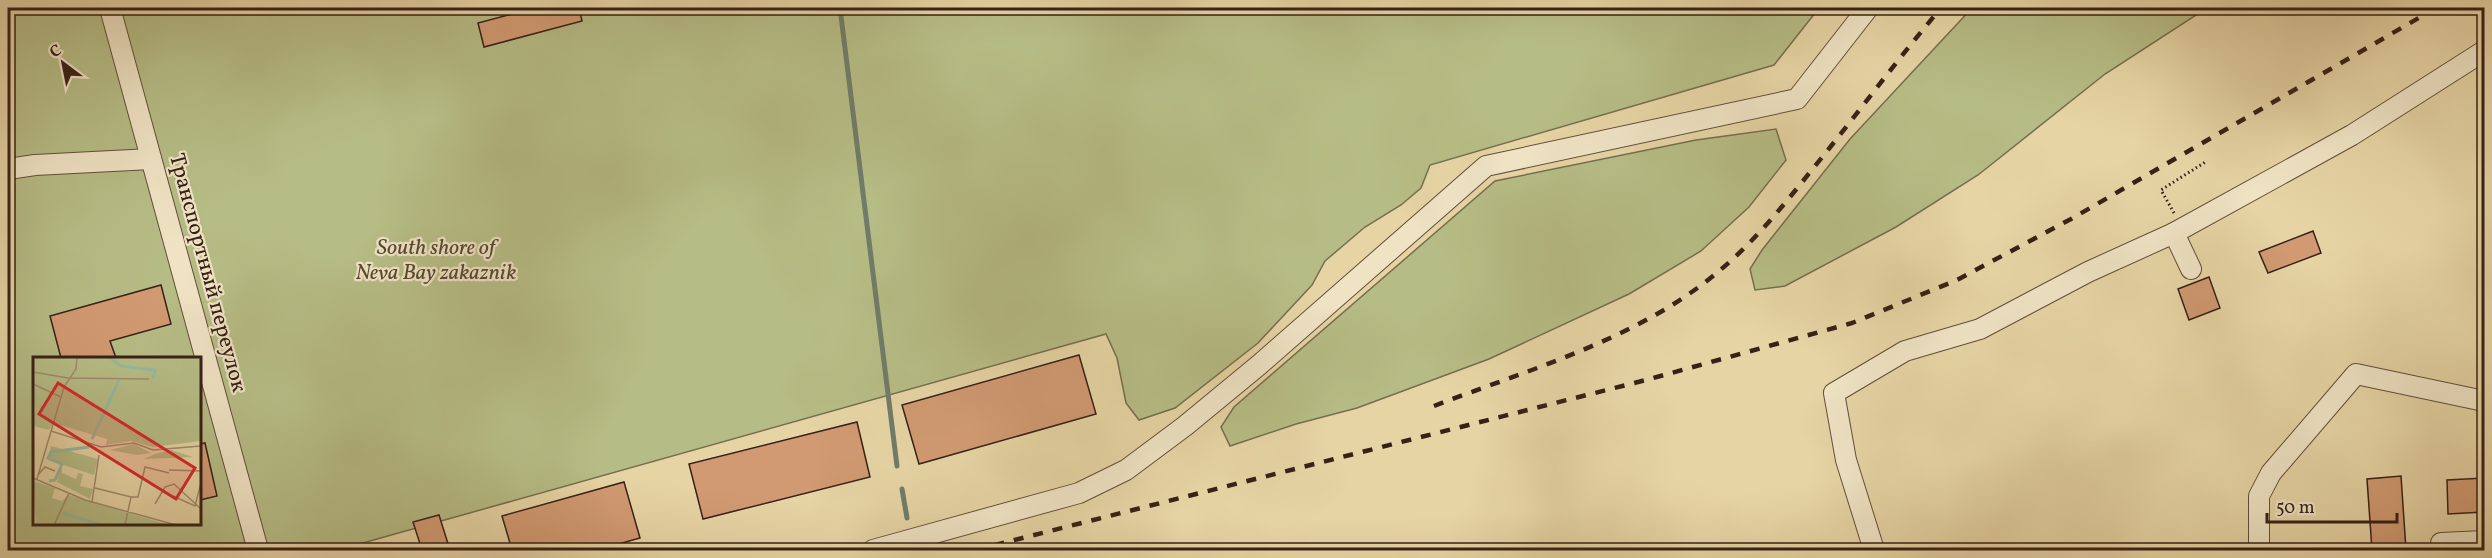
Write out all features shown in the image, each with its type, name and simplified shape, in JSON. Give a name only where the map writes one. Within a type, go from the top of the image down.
[{"type":"street","name":"Транспортный переулок","points":[[110,8],[258,550]]},
{"type":"street","points":[[873,550],[1079,494],[1126,470],[1185,426],[1259,365],[1485,166],[1797,99],[1868,8]]},
{"type":"street","points":[[1874,550],[1846,460],[1834,393],[1905,351],[1980,329],[2088,272],[2174,233],[2352,135],[2484,51]]},
{"type":"street","points":[[8,169],[35,165],[151,159]]},
{"type":"street","points":[[2174,233],[2191,269]]},
{"type":"street","points":[[2259,550],[2259,496],[2271,473],[2356,374],[2484,401]]},
{"type":"street","points":[[2441,543],[2484,541]]},
{"type":"path","points":[[2174,233],[2174,213],[2161,190],[2207,161]]},
{"type":"green space","name":"South shore of Neva Bay zakaznik","points":[[8,8],[1819,8],[1774,65],[1430,165],[1421,188],[1401,205],[1365,227],[1325,261],[1312,285],[1258,343],[1175,408],[1139,420],[1126,403],[1117,358],[1106,334],[338,550],[8,550]]},
{"type":"green space","points":[[1972,8],[2207,8],[2105,74],[1978,175],[1896,227],[1785,286],[1755,290],[1750,269],[1762,250],[1850,139]]},
{"type":"green space","points":[[1776,129],[1786,160],[1749,207],[1701,251],[1629,294],[1489,359],[1357,408],[1296,424],[1230,446],[1221,427],[1234,407],[1495,181],[1696,140]]},
{"type":"building","points":[[535,8],[579,8],[582,21],[484,47],[478,23]]},
{"type":"building","points":[[2313,231],[2321,253],[2268,273],[2259,252]]},
{"type":"building","points":[[2209,277],[2220,308],[2189,320],[2178,289]]},
{"type":"building","points":[[161,285],[171,324],[110,341],[116,357],[61,357],[50,316]]},
{"type":"building","points":[[1079,355],[1096,414],[919,464],[902,405]]},
{"type":"building","points":[[857,422],[870,477],[703,519],[689,464]]},
{"type":"building","points":[[205,443],[217,496],[201,500],[201,444]]},
{"type":"building","points":[[2401,476],[2406,550],[2372,550],[2367,479]]},
{"type":"building","points":[[2484,478],[2484,512],[2448,514],[2447,480]]},
{"type":"building","points":[[624,482],[640,538],[597,550],[512,550],[502,516]]},
{"type":"building","points":[[439,515],[450,550],[422,550],[413,522]]},
{"type":"waterway","points":[[840,8],[897,466]]},
{"type":"waterway","points":[[902,489],[907,518]]},
{"type":"railway","points":[[1434,406],[1545,365],[1619,334],[1688,295],[1719,271],[1756,236],[1779,210],[1941,8]]},
{"type":"railway","points":[[975,550],[1646,380],[1852,323],[1957,280],[2071,219],[2436,8]]}]
